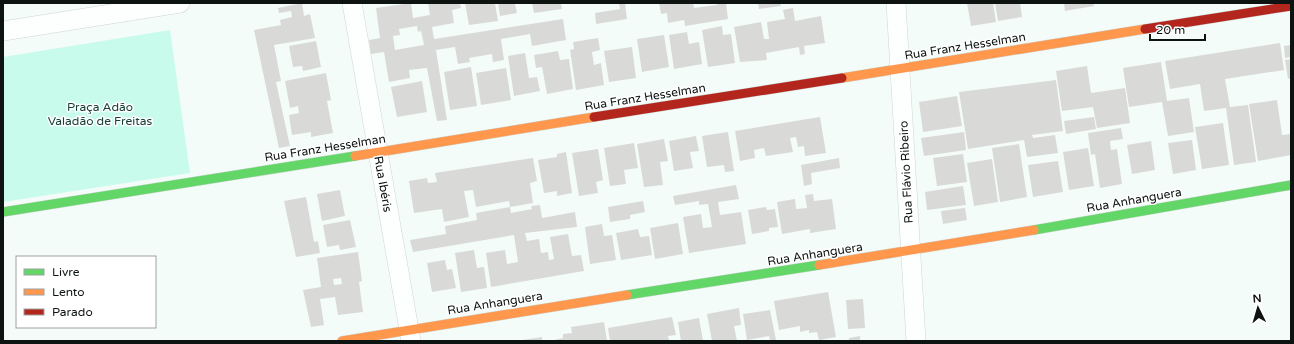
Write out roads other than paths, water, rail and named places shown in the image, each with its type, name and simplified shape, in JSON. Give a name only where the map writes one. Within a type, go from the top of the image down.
[{"type":"street","points":[[3,31],[180,3]]},
{"type":"street","name":"Rua Ibéris","points":[[352,3],[410,335]]},
{"type":"street","name":"Rua Flávio Ribeiro","points":[[896,3],[916,341]]},
{"type":"street","name":"Rua Franz Hesselman","points":[[3,212],[1291,6]]},
{"type":"street","name":"Rua Anhanguera","points":[[342,341],[410,335],[911,251],[1291,185]]},
{"type":"park label","name":"Praça Adão Valadão de Freitas","points":[[100,114]]}]
